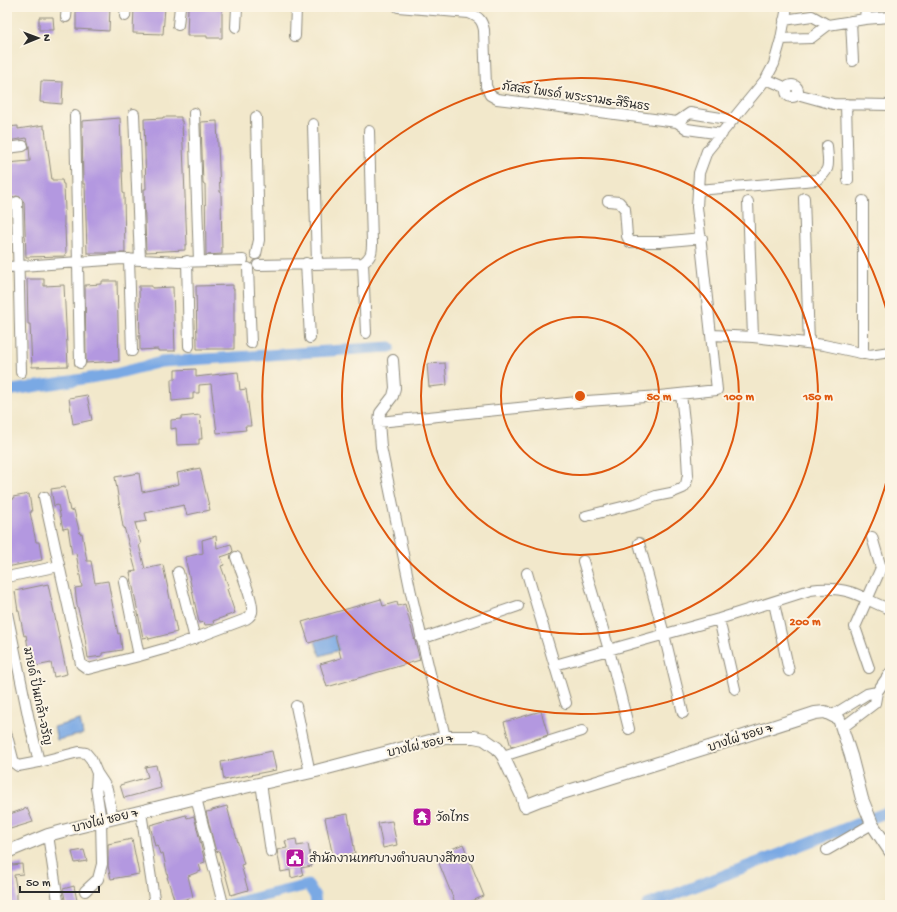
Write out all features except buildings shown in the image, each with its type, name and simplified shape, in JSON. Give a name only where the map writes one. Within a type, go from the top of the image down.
[{"type":"street","points":[[178,25],[180,7]]},
{"type":"street","points":[[236,28],[237,7]]},
{"type":"street","points":[[295,36],[296,7]]},
{"type":"street","name":"ภัสสร ไพรด์ พระราม5-สิรินธร","points":[[398,7],[470,13],[478,16],[482,22],[484,30],[486,86],[490,95],[497,99],[677,122]]},
{"type":"street","points":[[379,422],[587,401],[717,390],[702,238],[697,207],[699,173],[707,151],[766,79],[774,64],[781,39],[787,7]]},
{"type":"street","points":[[865,19],[866,7]]},
{"type":"street","points":[[784,20],[812,16],[828,25]]},
{"type":"street","points":[[781,39],[811,38],[828,25],[851,20],[890,17]]},
{"type":"street","points":[[851,20],[853,61]]},
{"type":"street","points":[[766,79],[787,88],[786,94],[788,96],[794,96],[797,94],[834,104],[890,105]]},
{"type":"street","points":[[846,104],[848,180]]},
{"type":"street","points":[[194,113],[199,261]]},
{"type":"street","points":[[722,134],[687,129],[677,122],[690,113],[733,120]]},
{"type":"street","points":[[134,114],[140,260]]},
{"type":"street","points":[[75,116],[80,363]]},
{"type":"street","points":[[250,264],[259,258],[256,254],[259,240],[256,117]]},
{"type":"street","points":[[313,124],[317,263]]},
{"type":"street","points":[[7,268],[102,260],[199,261],[250,264],[363,263],[370,258],[372,251],[369,131]]},
{"type":"street","points":[[7,148],[23,146]]},
{"type":"street","points":[[698,190],[816,180],[824,175],[828,166],[827,146]]},
{"type":"street","points":[[804,198],[809,343]]},
{"type":"street","points":[[608,201],[619,202],[625,209],[626,236],[630,242],[660,242],[702,238]]},
{"type":"street","points":[[863,201],[863,354]]},
{"type":"street","points":[[17,202],[21,372]]},
{"type":"street","points":[[748,202],[753,337]]},
{"type":"street","points":[[251,343],[250,264],[244,256],[249,252],[256,254]]},
{"type":"street","points":[[129,260],[132,351]]},
{"type":"street","points":[[187,261],[189,346]]},
{"type":"street","points":[[306,263],[310,338]]},
{"type":"street","points":[[363,263],[366,333]]},
{"type":"street","points":[[712,334],[824,345],[870,356],[890,352]]},
{"type":"street","points":[[392,360],[395,388],[393,396],[380,413],[379,422],[381,447],[421,639],[445,737]]},
{"type":"street","points":[[586,516],[638,503],[683,488],[686,484],[688,475],[681,394]]},
{"type":"street","points":[[44,497],[81,664],[84,667],[91,668],[139,656],[195,639],[246,619],[250,616],[252,611],[252,603],[236,557]]},
{"type":"street","points":[[869,668],[855,627],[866,599],[881,568],[872,537]]},
{"type":"street","points":[[640,542],[683,713]]},
{"type":"street","points":[[583,561],[609,650],[629,729]]},
{"type":"street","points":[[7,577],[59,566]]},
{"type":"street","points":[[178,572],[195,639]]},
{"type":"street","points":[[527,572],[566,703]]},
{"type":"street","points":[[124,582],[139,656]]},
{"type":"street","points":[[555,665],[774,603],[810,590],[826,588],[850,592],[890,609]]},
{"type":"street","points":[[774,603],[789,671]]},
{"type":"street","points":[[421,639],[518,606]]},
{"type":"street","name":"มายด์ ปิ่นเกล้า-จรัญ","points":[[7,613],[39,762],[79,752],[86,753],[91,759],[97,773]]},
{"type":"street","points":[[719,619],[735,689]]},
{"type":"street","points":[[842,728],[875,703],[877,692],[890,673]]},
{"type":"street","points":[[877,692],[867,694],[833,715],[839,719],[851,756],[862,799],[870,820],[890,851]]},
{"type":"street","points":[[296,706],[310,773]]},
{"type":"street","name":"บางไผ่ ซอย 7","points":[[7,852],[48,835],[101,821],[261,783],[310,773],[445,737],[474,737],[484,739],[497,748],[503,756],[522,796],[525,806],[815,713],[825,712],[833,715]]},
{"type":"street","points":[[503,756],[582,731]]},
{"type":"street","points":[[7,736],[14,763],[18,766],[39,762]]},
{"type":"street","points":[[97,773],[106,789],[113,819]]},
{"type":"street","points":[[85,892],[98,879],[102,864],[101,821],[96,788],[97,773]]},
{"type":"street","points":[[261,783],[271,852]]},
{"type":"street","points":[[196,798],[222,900]]},
{"type":"street","points":[[141,812],[155,905]]},
{"type":"street","points":[[827,850],[870,820]]},
{"type":"street","points":[[48,835],[58,901]]},
{"type":"water","points":[[335,635],[339,650],[320,656],[315,641]]},
{"type":"water","points":[[80,720],[83,734],[57,740],[54,727]]},
{"type":"waterway","points":[[7,391],[115,374],[161,362],[390,347]]},
{"type":"waterway","points":[[647,905],[890,811]]},
{"type":"waterway","points":[[226,905],[308,885],[315,896],[316,905]]},
{"type":"place","name":"วัดไทร","points":[[422,817]]},
{"type":"place","name":"สำนักงานเทศบางตำบลบางสีทอง","points":[[295,858]]}]
